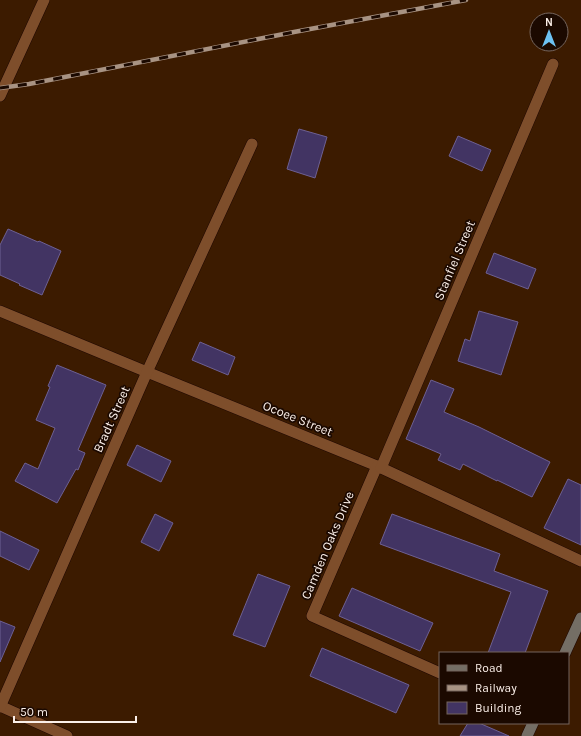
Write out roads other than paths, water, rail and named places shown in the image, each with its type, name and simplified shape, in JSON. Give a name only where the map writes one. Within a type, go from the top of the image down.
[{"type":"main road","points":[[565,652],[581,618]]},
{"type":"main road","points":[[527,736],[533,724]]},
{"type":"street","points":[[0,96],[44,0]]},
{"type":"street","name":"Stanfiel Street","points":[[379,467],[553,64]]},
{"type":"street","name":"Bradt Street","points":[[0,706],[147,372],[252,144]]},
{"type":"street","name":"Ocoee Street","points":[[0,311],[379,467],[581,561]]},
{"type":"street","name":"Camden Oaks Drive","points":[[379,467],[312,616],[439,673]]},
{"type":"street","points":[[0,706],[67,736]]},
{"type":"railway","points":[[0,88],[29,84],[466,0]]}]
